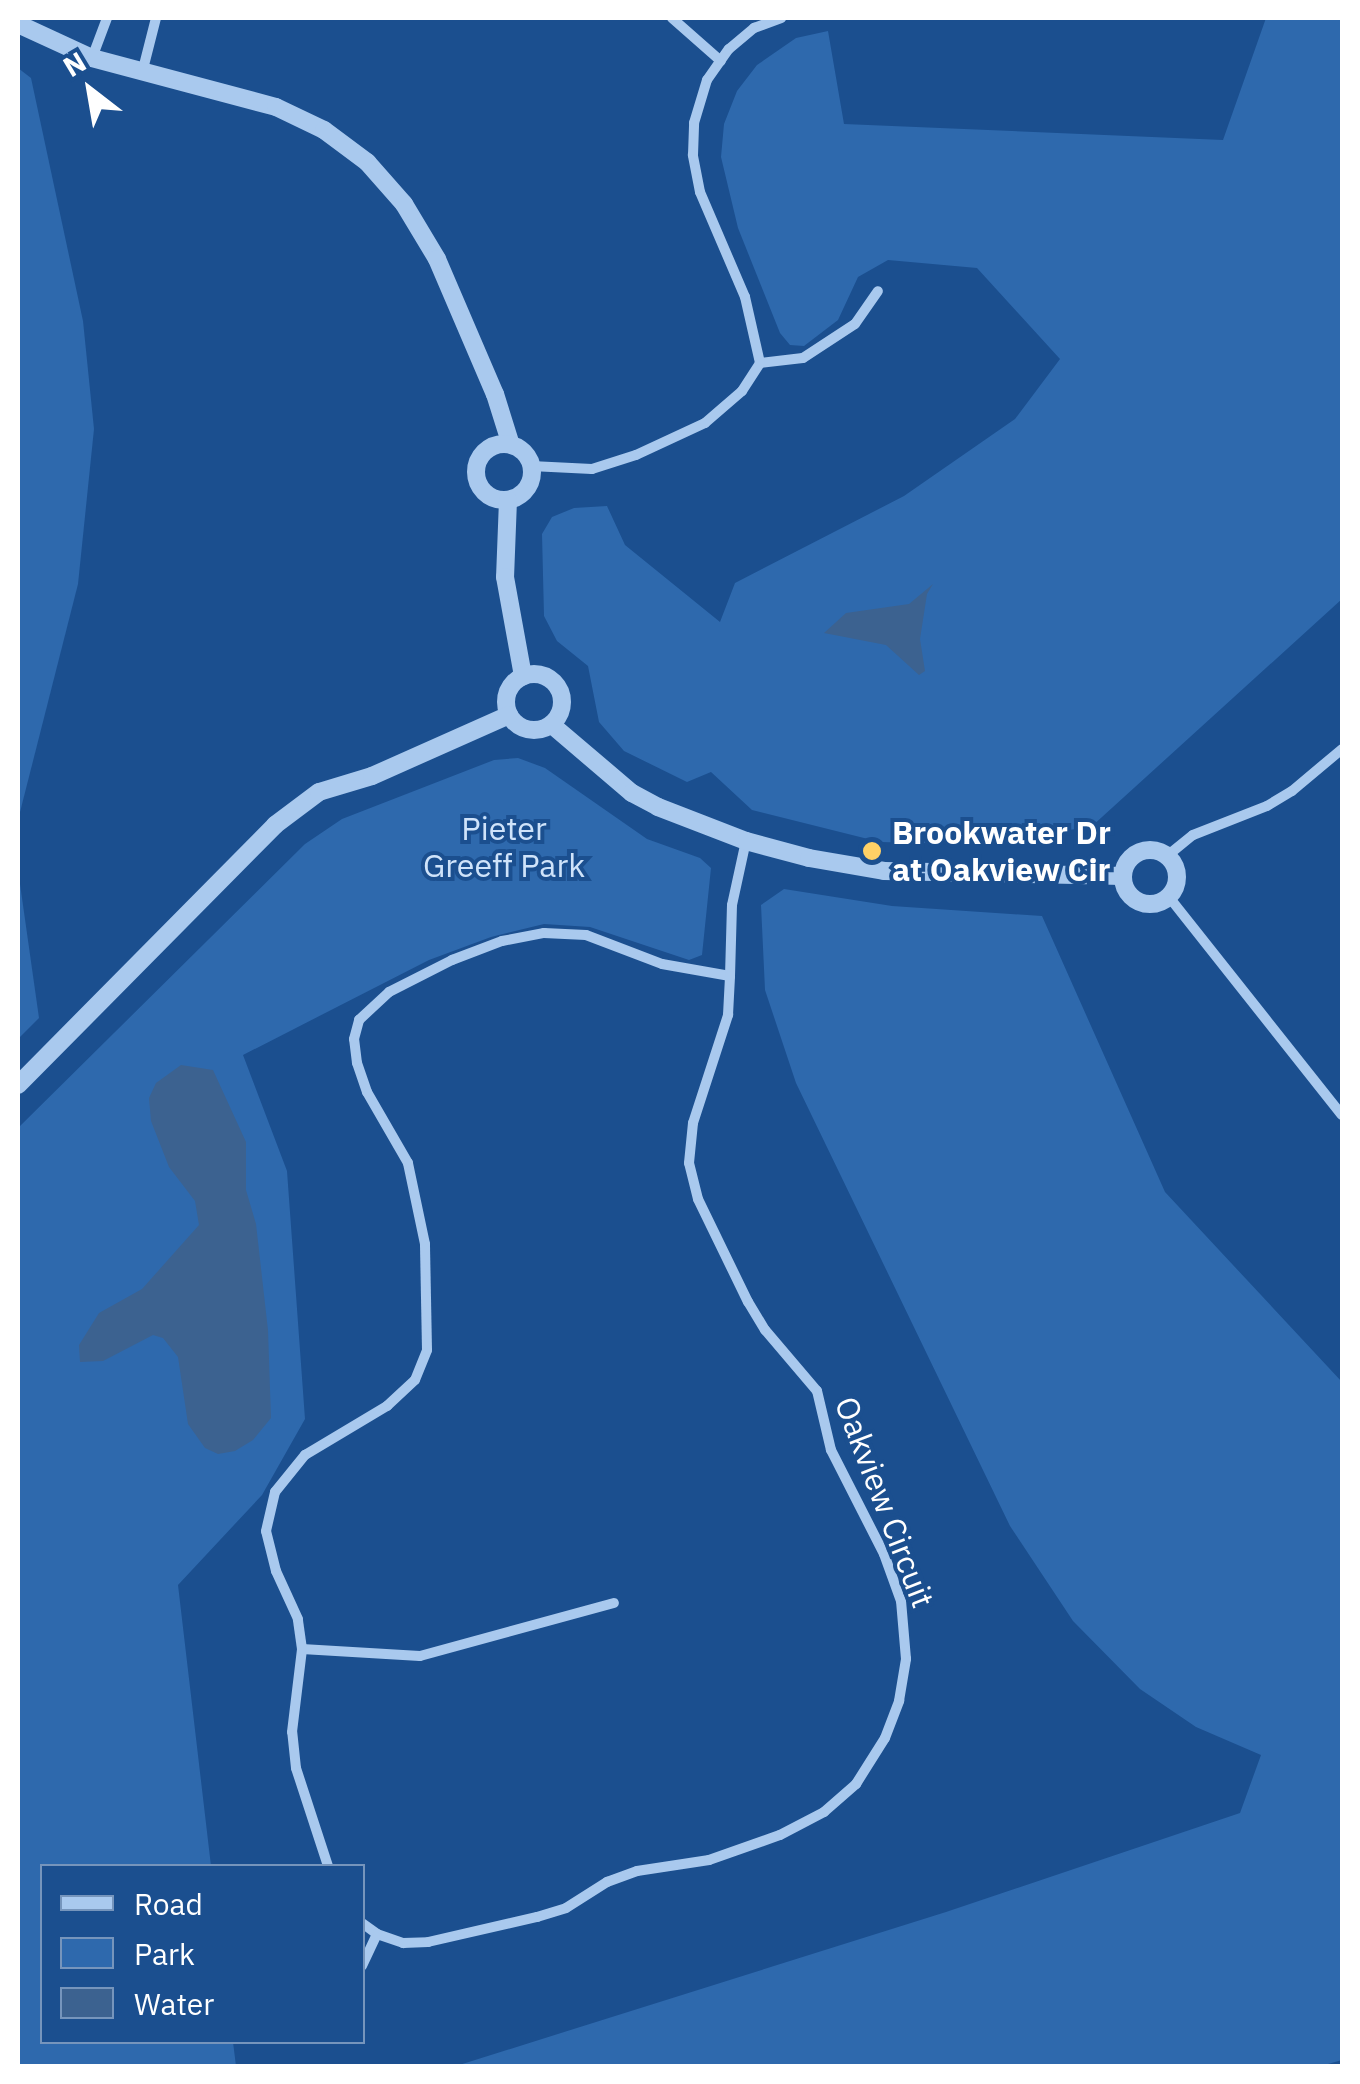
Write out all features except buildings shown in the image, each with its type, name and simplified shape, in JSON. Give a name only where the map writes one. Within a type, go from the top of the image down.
[{"type":"street","points":[[92,58],[107,18]]},
{"type":"street","points":[[142,74],[156,18]]},
{"type":"street","points":[[672,18],[721,61]]},
{"type":"street","points":[[531,466],[592,469],[636,455],[705,423],[742,391],[760,363],[756,330],[700,192],[693,156],[694,123],[702,94],[721,61],[754,28],[781,18]]},
{"type":"street","points":[[18,24],[92,58],[276,107],[324,130],[367,162],[404,204],[437,260],[494,394],[510,445]]},
{"type":"street","points":[[760,363],[803,358],[854,324],[878,291]]},
{"type":"street","points":[[510,445],[524,453],[531,466],[524,492],[508,500],[485,493],[476,470],[492,447],[510,445]]},
{"type":"street","points":[[508,500],[505,577],[523,676]]},
{"type":"street","points":[[508,716],[506,697],[523,676],[543,675],[558,686],[562,705],[552,725]]},
{"type":"street","points":[[508,716],[529,730],[552,725]]},
{"type":"street","points":[[18,1085],[275,825],[319,792],[372,776],[508,716]]},
{"type":"street","points":[[552,725],[632,793],[746,840],[884,872],[1122,876]]},
{"type":"street","points":[[1167,856],[1193,834],[1267,806],[1292,792],[1342,749]]},
{"type":"street","name":"Oakview Circuit","points":[[365,1925],[403,1942],[428,1942],[566,1908],[607,1882],[637,1871],[710,1860],[780,1836],[824,1812],[856,1784],[885,1738],[899,1701],[907,1638],[901,1601],[884,1554],[831,1450],[817,1392],[765,1330],[748,1302],[698,1199],[688,1164],[693,1123],[728,1015],[732,905],[746,840]]},
{"type":"street","points":[[1151,850],[1167,856],[1177,879],[1169,897],[1156,904],[1140,903],[1127,892],[1122,876],[1135,855],[1151,850]]},
{"type":"street","points":[[1169,897],[1342,1114]]},
{"type":"street","points":[[327,1864],[296,1768],[292,1732],[302,1649],[298,1619],[276,1572],[266,1531],[275,1492],[306,1455],[387,1406],[415,1380],[426,1350],[426,1244],[408,1163],[367,1092],[356,1063],[354,1039],[359,1020],[389,992],[452,960],[502,941],[544,933],[586,935],[662,964],[730,976]]},
{"type":"street","points":[[302,1649],[420,1656],[614,1604]]},
{"type":"street","points":[[365,1960],[378,1934]]},
{"type":"green space","points":[[1266,18],[1342,18],[1342,599],[1091,827],[965,844],[880,842],[752,810],[711,772],[687,782],[624,751],[599,722],[588,666],[557,641],[544,616],[542,534],[552,517],[574,508],[607,506],[625,545],[720,622],[735,583],[904,496],[1015,419],[1060,359],[977,268],[888,260],[858,277],[838,320],[804,346],[790,345],[780,333],[738,228],[721,157],[724,124],[737,91],[757,65],[796,38],[828,31],[844,124],[1223,140]]},
{"type":"green space","points":[[18,68],[31,78],[83,321],[94,429],[78,584],[18,820]]},
{"type":"green space","name":"Pieter Greeff Park","points":[[518,758],[545,768],[647,839],[700,858],[711,868],[702,955],[689,960],[590,927],[544,924],[491,937],[429,960],[243,1055],[287,1171],[305,1419],[262,1495],[178,1585],[211,1864],[40,1864],[40,2044],[233,2044],[236,2066],[18,2066],[18,1128],[305,844],[342,819],[494,760]]},
{"type":"green space","points":[[18,870],[39,1018],[18,1039]]},
{"type":"green space","points":[[784,889],[892,906],[1042,916],[1165,1192],[1342,1382],[1342,2060],[1321,2066],[456,2066],[946,1912],[1240,1813],[1261,1755],[1196,1727],[1140,1689],[1073,1621],[1010,1526],[796,1083],[765,990],[761,905]]},
{"type":"water","points":[[933,584],[927,594],[920,639],[925,671],[919,675],[886,645],[824,633],[846,613],[909,604]]},
{"type":"water","points":[[181,1065],[213,1070],[246,1142],[246,1190],[256,1224],[268,1330],[271,1418],[253,1440],[235,1451],[218,1454],[205,1448],[188,1424],[178,1357],[163,1338],[153,1335],[103,1361],[80,1362],[79,1345],[99,1313],[142,1289],[199,1225],[195,1201],[169,1167],[151,1121],[149,1098],[156,1083]]},
{"type":"place","name":"Brookwater Dr at Oakview Cir","points":[[872,851]]}]
